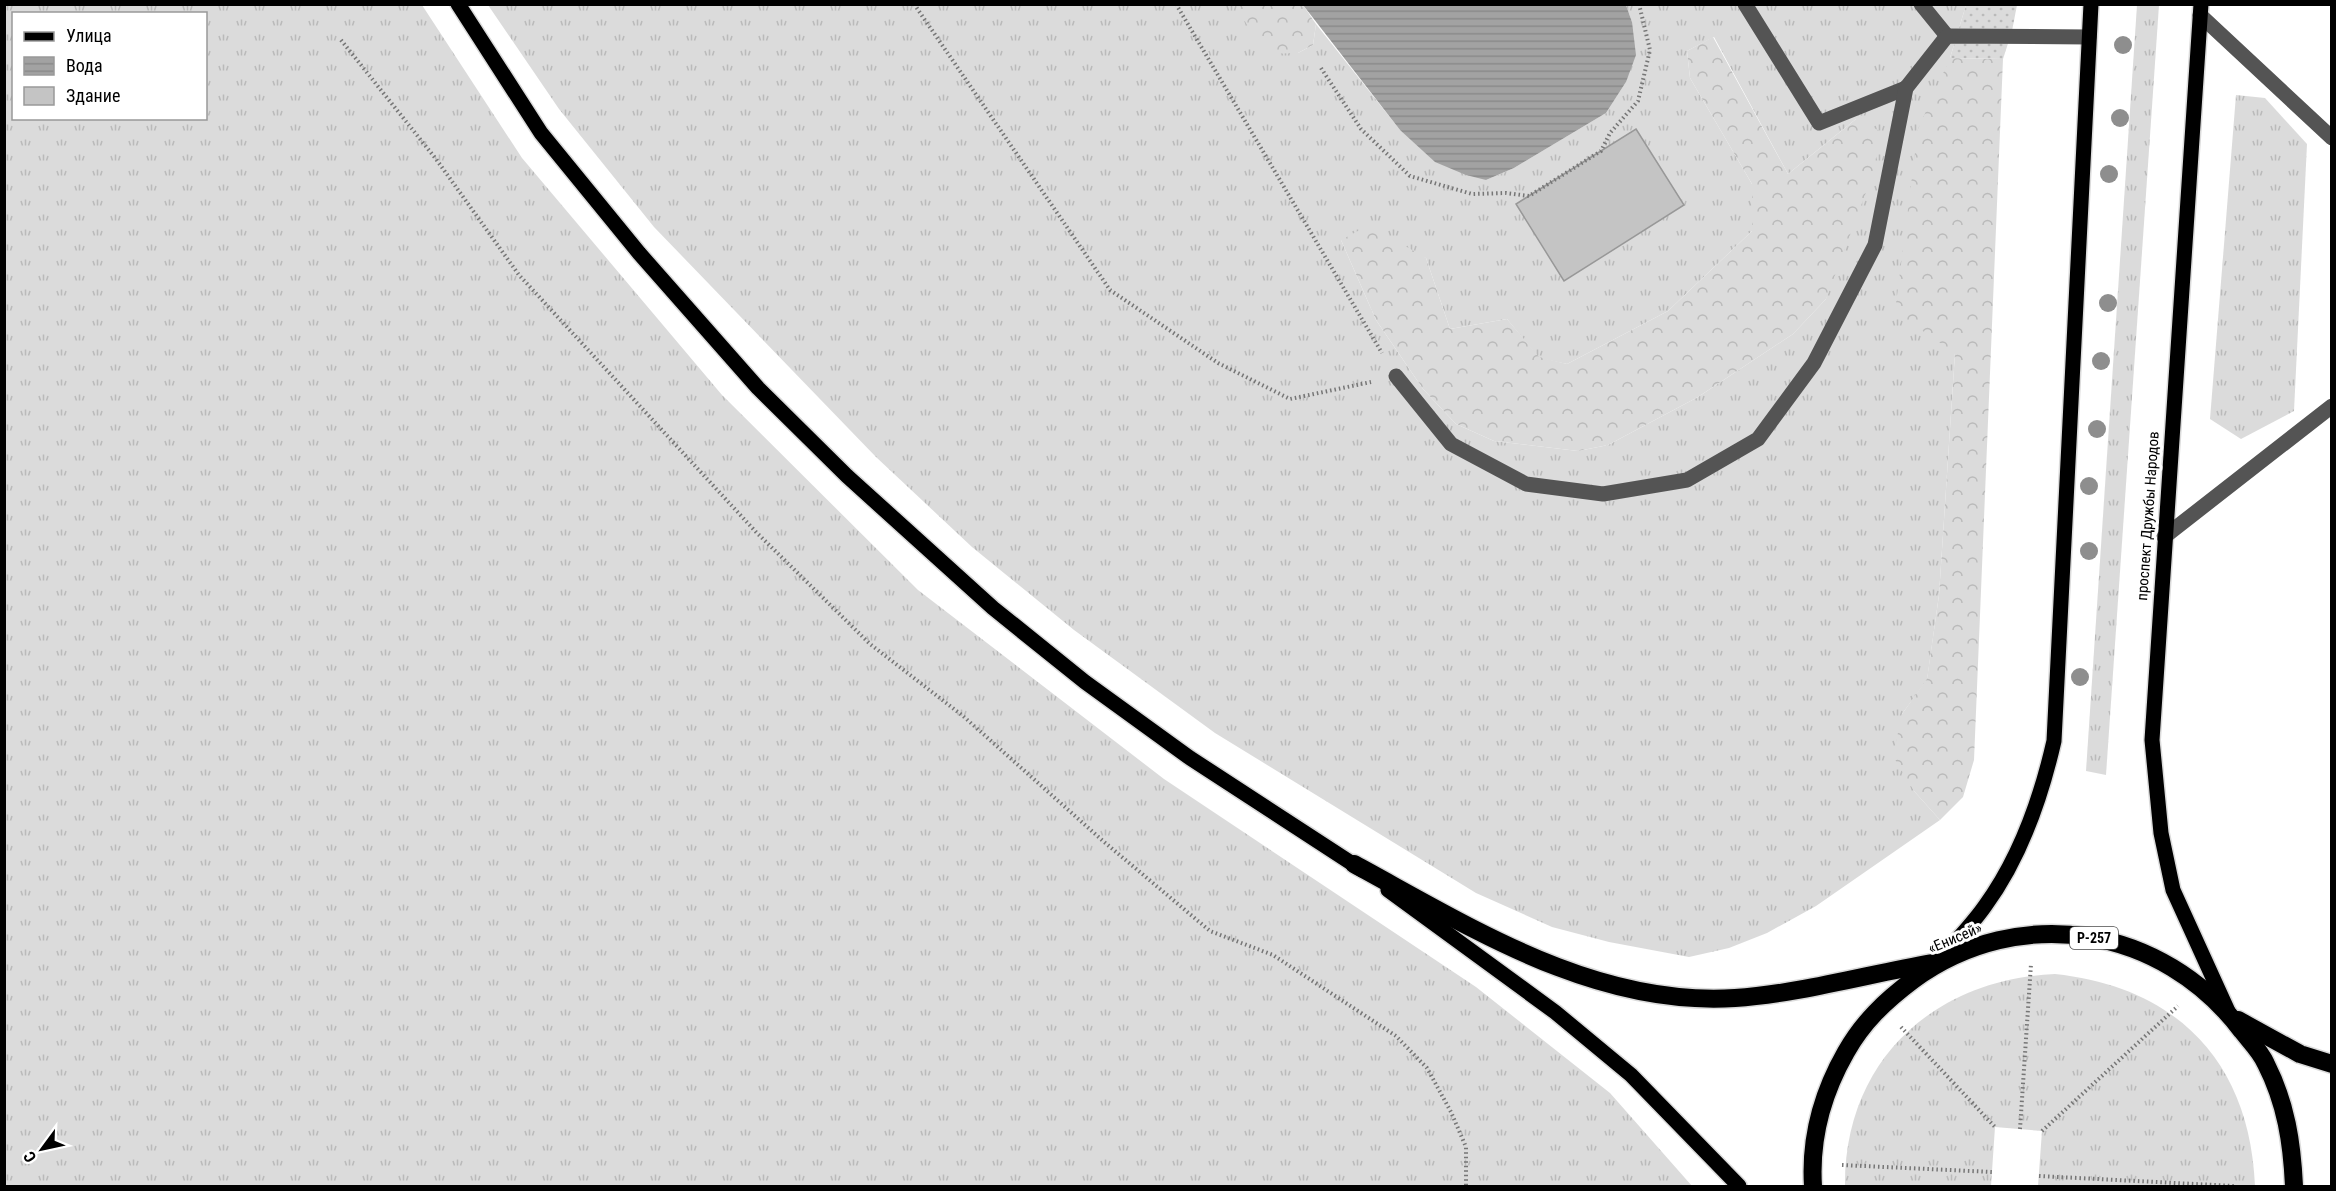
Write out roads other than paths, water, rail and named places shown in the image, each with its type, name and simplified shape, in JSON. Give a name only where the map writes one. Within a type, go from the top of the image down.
[{"type":"highway","points":[[1354,864],[1502,944],[1579,976],[1640,991],[1686,997],[1735,998],[1937,962]]},
{"type":"highway","name":"«Енисей»","points":[[1813,1186],[1811,1161],[1818,1117],[1833,1074],[1856,1035],[1885,1001],[1937,962],[1968,948],[2001,939],[2035,934],[2079,935],[2122,944],[2162,960],[2199,984],[2231,1016],[2265,1062],[2283,1102],[2292,1144],[2294,1186]]},
{"type":"highway","name":"«Енисей»","points":[[2231,1016],[2300,1054],[2331,1064]]},
{"type":"main road","points":[[458,4],[541,133],[639,254],[758,388],[847,476],[993,608],[1085,682],[1190,758],[1354,864],[1555,1012],[1631,1075],[1739,1186]]},
{"type":"main road","points":[[1937,962],[1985,906],[2012,861],[2046,776],[2054,741],[2091,4]]},
{"type":"main road","name":"проспект Дружбы Народов","points":[[2201,10],[2152,740],[2155,794],[2173,890],[2231,1016]]},
{"type":"lane","points":[[1745,4],[1819,123],[1906,88]]},
{"type":"lane","points":[[1921,4],[1947,36]]},
{"type":"lane","points":[[2201,10],[2331,138]]},
{"type":"lane","points":[[1395,376],[1451,444],[1526,484],[1603,494],[1687,480],[1758,439],[1814,363],[1875,245],[1906,88],[1947,36]]},
{"type":"lane","points":[[1947,36],[2090,37]]},
{"type":"lane","points":[[2164,537],[2331,406]]},
{"type":"water","points":[[1303,5],[1626,5],[1632,22],[1636,55],[1626,82],[1606,113],[1514,168],[1486,180],[1466,175],[1435,162],[1400,130]]}]
